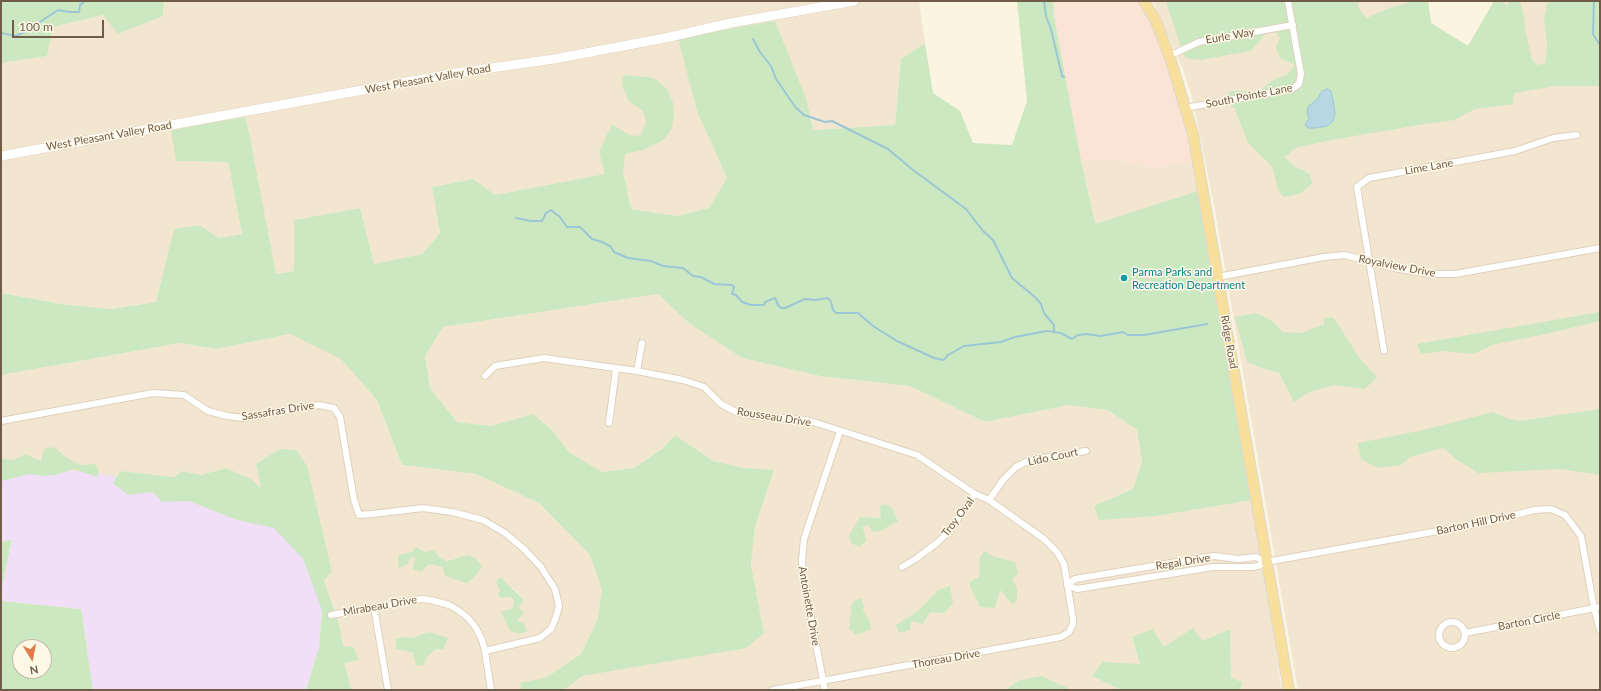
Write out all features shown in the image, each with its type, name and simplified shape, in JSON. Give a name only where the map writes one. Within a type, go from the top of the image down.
[{"type":"main road","name":"West Pleasant Valley Road","points":[[1,156],[456,73],[554,59],[665,38],[726,24],[854,1]]},
{"type":"main road","name":"Ridge Road","points":[[1144,1],[1156,21],[1169,56],[1193,134],[1289,690]]},
{"type":"street","name":"South Pointe Lane","points":[[1185,108],[1296,87],[1299,84],[1301,74],[1288,1]]},
{"type":"street","name":"Eurle Way","points":[[1169,56],[1202,41],[1293,25]]},
{"type":"street","name":"Lime Lane","points":[[1370,261],[1357,187],[1369,178],[1515,151],[1553,138],[1577,135]]},
{"type":"street","name":"Royalview Drive","points":[[1218,277],[1324,256],[1345,255],[1430,274],[1456,274],[1600,248]]},
{"type":"street","points":[[1370,261],[1384,351]]},
{"type":"street","points":[[637,371],[642,343]]},
{"type":"street","name":"Rousseau Drive","points":[[485,376],[495,366],[544,358],[637,371],[683,380],[704,387],[721,404],[736,412],[755,416],[807,420],[917,456],[975,494],[989,500],[1044,539],[1057,552],[1064,564],[1068,585]]},
{"type":"street","points":[[609,423],[616,369]]},
{"type":"street","name":"Sassafras Drive","points":[[1,421],[153,393],[184,395],[208,411],[243,418],[319,405],[334,408],[340,417],[354,500],[359,514],[372,514],[423,508],[452,512],[483,520],[505,533],[524,549],[541,567],[555,589],[559,606],[551,629],[540,638],[485,651]]},
{"type":"street","name":"Antoinette Drive","points":[[825,690],[803,578],[802,561],[804,539],[840,431]]},
{"type":"street","name":"Lido Court","points":[[989,500],[1003,480],[1016,467],[1030,460],[1086,450]]},
{"type":"street","name":"Troy Oval","points":[[902,568],[938,542],[950,530],[975,494]]},
{"type":"street","name":"Barton Hill Drive","points":[[1266,562],[1488,522],[1534,510],[1551,509],[1565,515],[1581,536],[1597,608],[1600,630]]},
{"type":"street","name":"Regal Drive","points":[[1214,556],[1238,559],[1256,557],[1266,562],[1252,567],[1213,566],[1077,589],[1068,585],[1076,579],[1214,556]]},
{"type":"street","points":[[1180,562],[1182,571]]},
{"type":"street","name":"Thoreau Drive","points":[[773,690],[1062,638],[1069,632],[1073,624],[1073,614],[1068,585]]},
{"type":"street","name":"Mirabeau Drive","points":[[331,615],[422,599],[449,605],[468,618],[476,628],[482,640],[491,690]]},
{"type":"street","points":[[374,607],[388,690]]},
{"type":"street","name":"Barton Circle","points":[[1465,633],[1597,608]]},
{"type":"street","points":[[1452,622],[1460,625],[1465,633],[1464,641],[1458,647],[1454,648],[1442,645],[1439,638],[1440,629],[1447,623],[1452,622]]},
{"type":"shaded area","points":[[164,1],[919,1],[925,43],[901,59],[895,125],[813,130],[807,101],[698,114],[727,178],[709,208],[677,216],[631,209],[623,171],[495,195],[472,179],[432,187],[440,233],[422,254],[374,264],[360,208],[294,220],[294,271],[275,274],[246,117],[177,161],[228,162],[242,234],[219,238],[200,225],[175,229],[156,302],[112,309],[61,304],[1,293],[1,63],[47,56],[53,27],[104,15],[163,16]]},
{"type":"shaded area","points":[[1053,1],[1138,1],[1152,25],[1166,61],[1184,119],[1192,161],[1158,168],[1147,167],[1115,159],[1081,160],[1054,16]]},
{"type":"shaded area","points":[[1153,1],[1428,1],[1431,23],[1468,46],[1494,1],[1600,1],[1600,690],[1298,690],[1214,205],[1192,97],[1183,69]]},
{"type":"shaded area","points":[[1115,159],[1147,167],[1158,168],[1192,161],[1198,191],[1095,225],[1081,160]]},
{"type":"shaded area","points":[[658,294],[689,323],[742,358],[820,376],[910,386],[985,422],[1069,405],[1108,410],[1137,430],[1142,461],[1133,489],[1094,506],[1156,516],[1252,500],[1282,690],[1240,690],[1241,682],[1231,678],[1229,629],[1202,641],[1164,647],[1132,638],[1140,664],[1092,676],[1121,690],[1069,690],[1068,688],[1042,676],[1006,688],[1005,690],[556,690],[567,688],[582,676],[764,633],[751,564],[755,527],[774,470],[745,468],[713,461],[675,435],[662,449],[634,468],[602,472],[569,452],[551,429],[533,414],[491,426],[457,422],[430,388],[425,356],[443,327]],"holes":[[[893,509],[898,520],[863,527],[865,541],[856,525],[860,517],[881,518]],[[992,556],[1015,562],[1012,579],[1013,605],[1000,590],[969,582],[979,577]],[[950,586],[930,612],[911,621],[907,618],[918,611],[938,590]]]},
{"type":"shaded area","points":[[290,334],[342,359],[377,400],[402,465],[476,474],[539,503],[590,555],[602,590],[597,621],[581,654],[547,677],[521,683],[522,690],[351,690],[345,663],[358,660],[343,646],[339,624],[324,581],[332,571],[326,545],[266,459],[256,464],[262,489],[226,468],[201,475],[182,471],[174,477],[120,471],[116,477],[1,472],[1,375],[180,343],[216,349]],"holes":[[[417,547],[447,561],[456,558],[444,575],[444,567],[429,564],[413,569],[415,557],[409,558]],[[513,588],[524,600],[519,607],[517,621],[514,601],[511,597],[501,598],[497,595],[500,591]],[[419,636],[436,649],[427,657],[407,651],[402,637],[412,638]]]},
{"type":"shaded area","points":[[39,466],[121,477],[292,522],[324,581],[319,647],[306,690],[93,690],[81,609],[1,601],[1,592],[12,541],[1,542],[1,472]]},
{"type":"green space","points":[[1,1],[164,1],[163,16],[118,34],[103,15],[53,27],[47,56],[1,63]]},
{"type":"green space","points":[[1017,1],[1053,1],[1054,16],[1081,160],[1095,224],[1198,191],[1252,500],[1156,516],[1099,520],[1094,506],[1133,489],[1142,461],[1137,430],[1108,410],[1069,405],[985,422],[910,386],[820,376],[742,358],[689,323],[658,294],[443,327],[425,356],[430,388],[457,422],[491,426],[533,414],[551,429],[569,452],[602,472],[634,468],[662,449],[675,435],[713,461],[745,468],[774,470],[755,527],[751,564],[764,633],[746,648],[582,676],[567,688],[556,690],[522,690],[520,683],[547,677],[581,654],[597,621],[602,590],[590,555],[539,503],[476,474],[402,465],[377,400],[341,359],[290,334],[216,349],[180,343],[1,375],[1,293],[61,304],[112,309],[156,302],[174,229],[200,225],[219,238],[242,234],[228,162],[176,161],[171,130],[246,117],[276,274],[294,271],[294,220],[360,208],[374,264],[422,254],[440,233],[432,187],[473,179],[495,195],[605,174],[599,152],[612,124],[629,135],[640,136],[646,123],[644,112],[629,101],[622,86],[623,77],[628,75],[654,78],[667,89],[673,103],[674,116],[672,129],[663,140],[643,150],[625,154],[623,171],[631,209],[677,216],[709,208],[727,178],[698,114],[678,38],[775,21],[807,101],[813,130],[895,125],[901,59],[925,43],[933,93],[960,111],[973,143],[1012,145],[1027,101]]},
{"type":"green space","points":[[1166,1],[1357,1],[1359,9],[1367,18],[1392,7],[1408,3],[1409,1],[1428,1],[1431,23],[1468,46],[1494,1],[1502,1],[1507,6],[1509,1],[1520,1],[1532,60],[1537,65],[1546,63],[1547,43],[1544,19],[1548,1],[1600,1],[1600,86],[1556,86],[1514,93],[1513,104],[1475,109],[1454,120],[1331,140],[1295,148],[1285,157],[1294,166],[1310,174],[1312,184],[1299,194],[1283,197],[1278,189],[1272,166],[1248,143],[1235,109],[1226,101],[1225,95],[1232,91],[1253,91],[1260,95],[1263,88],[1276,78],[1287,75],[1295,65],[1280,58],[1276,47],[1280,38],[1276,32],[1266,33],[1251,51],[1200,60],[1185,58]]},
{"type":"green space","points":[[1600,312],[1600,321],[1492,345],[1473,354],[1444,351],[1421,354],[1417,344]]},
{"type":"green space","points":[[1256,313],[1271,320],[1283,332],[1302,333],[1324,324],[1324,318],[1334,318],[1360,359],[1377,377],[1365,389],[1335,385],[1309,392],[1294,402],[1279,373],[1247,362],[1235,317]]},
{"type":"green space","points":[[1600,409],[1600,475],[1561,469],[1478,473],[1459,461],[1443,448],[1410,457],[1401,465],[1378,468],[1361,459],[1358,443],[1423,430],[1493,412],[1506,418],[1520,421]]},
{"type":"green space","points":[[54,447],[67,458],[81,465],[95,464],[99,470],[97,477],[74,469],[55,475],[44,476],[30,474],[1,481],[1,459],[13,460],[26,454],[41,461],[44,449]]},
{"type":"green space","points":[[280,449],[296,450],[307,466],[332,571],[324,581],[339,624],[343,646],[353,647],[359,660],[345,663],[351,690],[306,690],[319,647],[322,610],[303,559],[274,528],[237,520],[189,501],[162,502],[153,492],[128,495],[113,483],[120,471],[174,477],[182,471],[201,475],[226,468],[251,479],[261,488],[256,464]]},
{"type":"green space","points":[[887,504],[893,509],[898,521],[880,531],[873,532],[868,525],[863,527],[866,541],[859,547],[851,543],[849,535],[860,517],[881,518],[880,505]]},
{"type":"green space","points":[[12,540],[1,592],[1,542]]},
{"type":"green space","points":[[416,547],[426,552],[434,550],[439,557],[447,561],[468,555],[475,558],[482,566],[477,574],[467,583],[444,575],[443,567],[429,564],[421,572],[413,569],[415,557],[410,558],[408,564],[398,568],[398,555],[412,552]]},
{"type":"green space","points":[[985,551],[992,556],[1015,562],[1018,573],[1012,579],[1017,588],[1017,598],[1013,605],[1000,590],[995,608],[980,607],[969,582],[979,577],[980,557]]},
{"type":"green space","points":[[500,577],[524,600],[519,607],[524,613],[517,621],[524,623],[527,631],[520,634],[510,631],[501,612],[513,608],[514,601],[511,597],[501,598],[497,595],[500,591],[496,582]]},
{"type":"green space","points":[[950,586],[953,603],[944,613],[930,612],[923,624],[911,621],[910,630],[899,633],[896,625],[918,611],[938,590]]},
{"type":"green space","points":[[860,598],[864,605],[863,610],[870,622],[871,629],[857,635],[849,629],[851,622],[849,619],[852,613],[850,607],[853,602]]},
{"type":"green space","points":[[1,601],[81,609],[93,690],[1,690]]},
{"type":"green space","points":[[1193,628],[1202,641],[1230,629],[1231,678],[1242,682],[1240,690],[1121,690],[1092,676],[1103,662],[1140,664],[1132,637],[1152,629],[1164,647]]},
{"type":"green space","points":[[429,632],[448,638],[443,649],[436,649],[427,657],[424,665],[416,666],[413,653],[396,649],[396,639],[402,637],[412,638]]},
{"type":"green space","points":[[1042,676],[1068,688],[1069,690],[1005,690],[1020,680]]},
{"type":"water","points":[[1327,89],[1331,91],[1333,100],[1335,114],[1333,121],[1327,126],[1308,128],[1305,125],[1309,118],[1307,112],[1308,107],[1318,98],[1322,91]]},
{"type":"waterway","points":[[1,33],[15,36],[32,29],[58,10],[79,12],[80,5],[85,1]]},
{"type":"waterway","points":[[1044,1],[1046,16],[1051,29],[1062,76],[1064,77]]},
{"type":"waterway","points":[[1594,1],[1593,34],[1600,45]]},
{"type":"waterway","points":[[753,39],[760,52],[771,66],[776,79],[796,108],[804,115],[825,122],[832,121],[888,149],[913,170],[966,209],[983,231],[993,240],[1012,278],[1041,304],[1044,313],[1054,325],[1054,331]]},
{"type":"waterway","points":[[516,218],[531,221],[542,221],[546,213],[551,210],[560,217],[567,227],[580,227],[592,239],[610,246],[614,252],[628,258],[651,261],[663,266],[683,268],[693,276],[701,277],[714,284],[732,285],[734,287],[732,294],[736,295],[742,302],[751,305],[764,305],[765,302],[775,298],[778,305],[781,308],[785,308],[805,299],[815,300],[828,298],[831,302],[833,310],[836,313],[858,313],[873,326],[897,341],[934,358],[944,360],[948,355],[964,346],[1001,342],[1015,337],[1047,331],[1061,333],[1072,339],[1078,335],[1086,334],[1101,336],[1123,332],[1128,335],[1144,335],[1207,324]]},
{"type":"place","name":"Parma Parks and Recreation Department","points":[[1124,278]]}]
